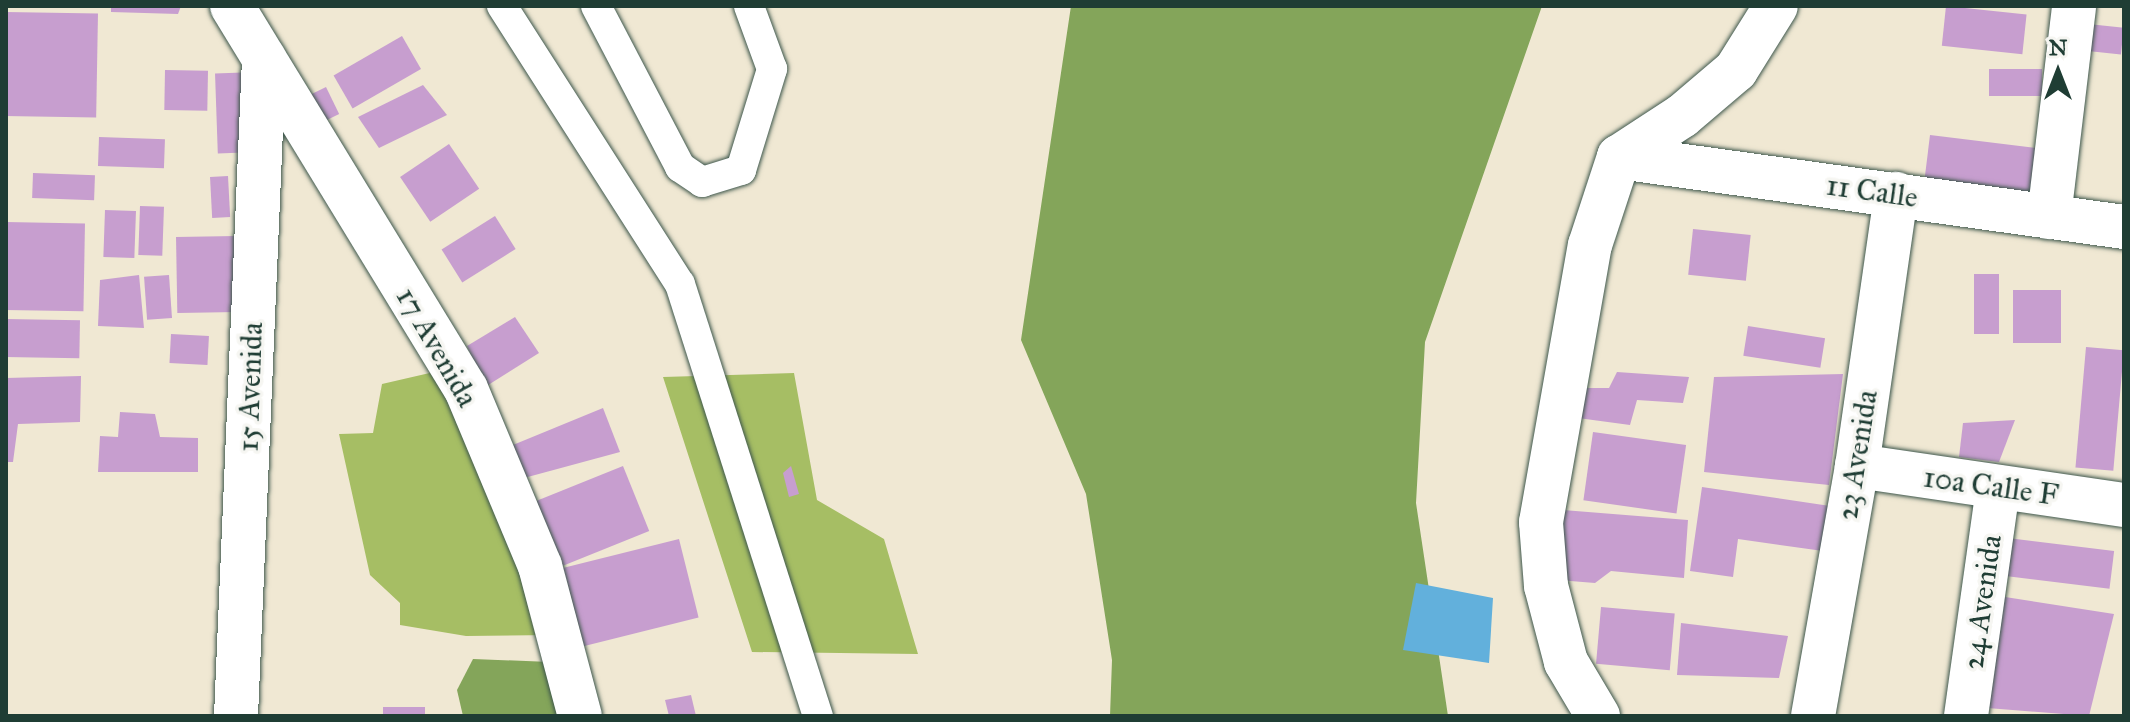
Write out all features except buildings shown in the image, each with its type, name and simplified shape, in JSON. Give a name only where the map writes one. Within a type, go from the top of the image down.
[{"type":"street","name":"17 Avenida","points":[[232,6],[466,389],[540,566],[580,716]]},
{"type":"street","points":[[1598,716],[1566,662],[1546,586],[1541,522],[1590,245],[1619,157],[1682,116],[1736,70],[1776,6]]},
{"type":"street","points":[[2049,217],[2074,6]]},
{"type":"street","name":"15 Avenida","points":[[236,716],[264,59]]},
{"type":"street","name":"11 Calle","points":[[1619,157],[2124,227]]},
{"type":"street","name":"23 Avenida","points":[[1813,716],[1857,466],[1896,194]]},
{"type":"street","name":"10a Calle F","points":[[1857,466],[2124,505]]},
{"type":"street","name":"24 Avenida","points":[[1966,716],[1998,487]]},
{"type":"lane","points":[[502,6],[680,284],[818,716]]},
{"type":"lane","points":[[596,6],[680,167],[702,182],[741,170],[772,69],[749,6]]},
{"type":"green space","points":[[1071,6],[1542,6],[1425,342],[1416,503],[1448,716],[1110,716],[1112,660],[1086,494],[1021,340]]},
{"type":"green space","points":[[434,372],[551,635],[466,636],[400,625],[400,603],[370,575],[339,434],[373,433],[382,384]]},
{"type":"green space","points":[[794,373],[817,500],[884,539],[918,654],[752,652],[663,377]]},
{"type":"green space","points":[[473,659],[550,662],[563,716],[463,716],[457,690]]},
{"type":"water","points":[[1416,583],[1493,598],[1489,663],[1403,650]]}]
